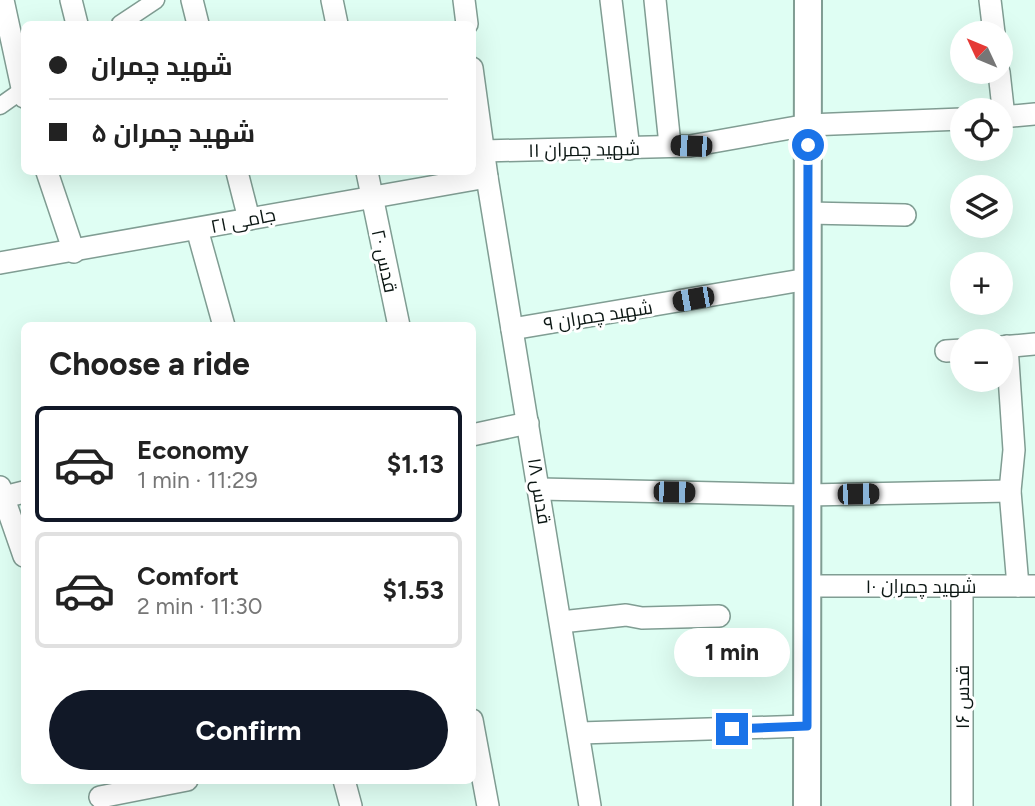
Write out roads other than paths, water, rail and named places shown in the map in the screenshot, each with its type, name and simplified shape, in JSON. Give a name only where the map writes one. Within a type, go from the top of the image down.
[{"type":"street","points":[[3,0],[21,79]]},
{"type":"street","points":[[71,0],[75,21]]},
{"type":"street","points":[[124,21],[156,0]]},
{"type":"street","points":[[192,0],[197,21]]},
{"type":"street","points":[[332,0],[336,21]]},
{"type":"street","points":[[464,0],[467,21]]},
{"type":"street","points":[[611,0],[629,149]]},
{"type":"street","points":[[656,0],[670,145]]},
{"type":"street","points":[[807,806],[808,0]]},
{"type":"street","points":[[990,0],[993,21]]},
{"type":"street","points":[[0,106],[21,94]]},
{"type":"street","name":"قدس ۱۸","points":[[476,98],[590,806]]},
{"type":"street","points":[[1013,116],[1035,114]]},
{"type":"street","name":"شهید چمران ۱۱","points":[[483,151],[691,146],[808,125],[950,119]]},
{"type":"street","points":[[48,175],[74,252]]},
{"type":"street","points":[[238,175],[249,219]]},
{"type":"street","name":"قدس ۲۰","points":[[368,175],[398,322]]},
{"type":"street","name":"جامی ۲۱","points":[[0,263],[74,252],[372,195],[487,177]]},
{"type":"street","points":[[808,213],[905,215]]},
{"type":"street","points":[[197,229],[223,322]]},
{"type":"street","name":"شهید چمران ۹","points":[[512,329],[808,279]]},
{"type":"street","points":[[1013,345],[1035,344]]},
{"type":"street","points":[[1013,390],[1025,448],[1010,491],[1027,586]]},
{"type":"street","points":[[476,434],[528,424]]},
{"type":"street","points":[[540,489],[808,495],[1010,491]]},
{"type":"street","points":[[9,492],[21,543]]},
{"type":"street","name":"شهید چمران ۱۰","points":[[808,586],[1027,586]]},
{"type":"street","name":"قدس ۱۶","points":[[962,587],[962,806]]},
{"type":"street","points":[[561,622],[626,615],[642,618],[719,615]]},
{"type":"street","points":[[580,733],[807,726]]},
{"type":"street","points":[[476,742],[488,806]]},
{"type":"street","points":[[99,794],[162,784]]},
{"type":"street","points":[[345,784],[351,806]]}]
